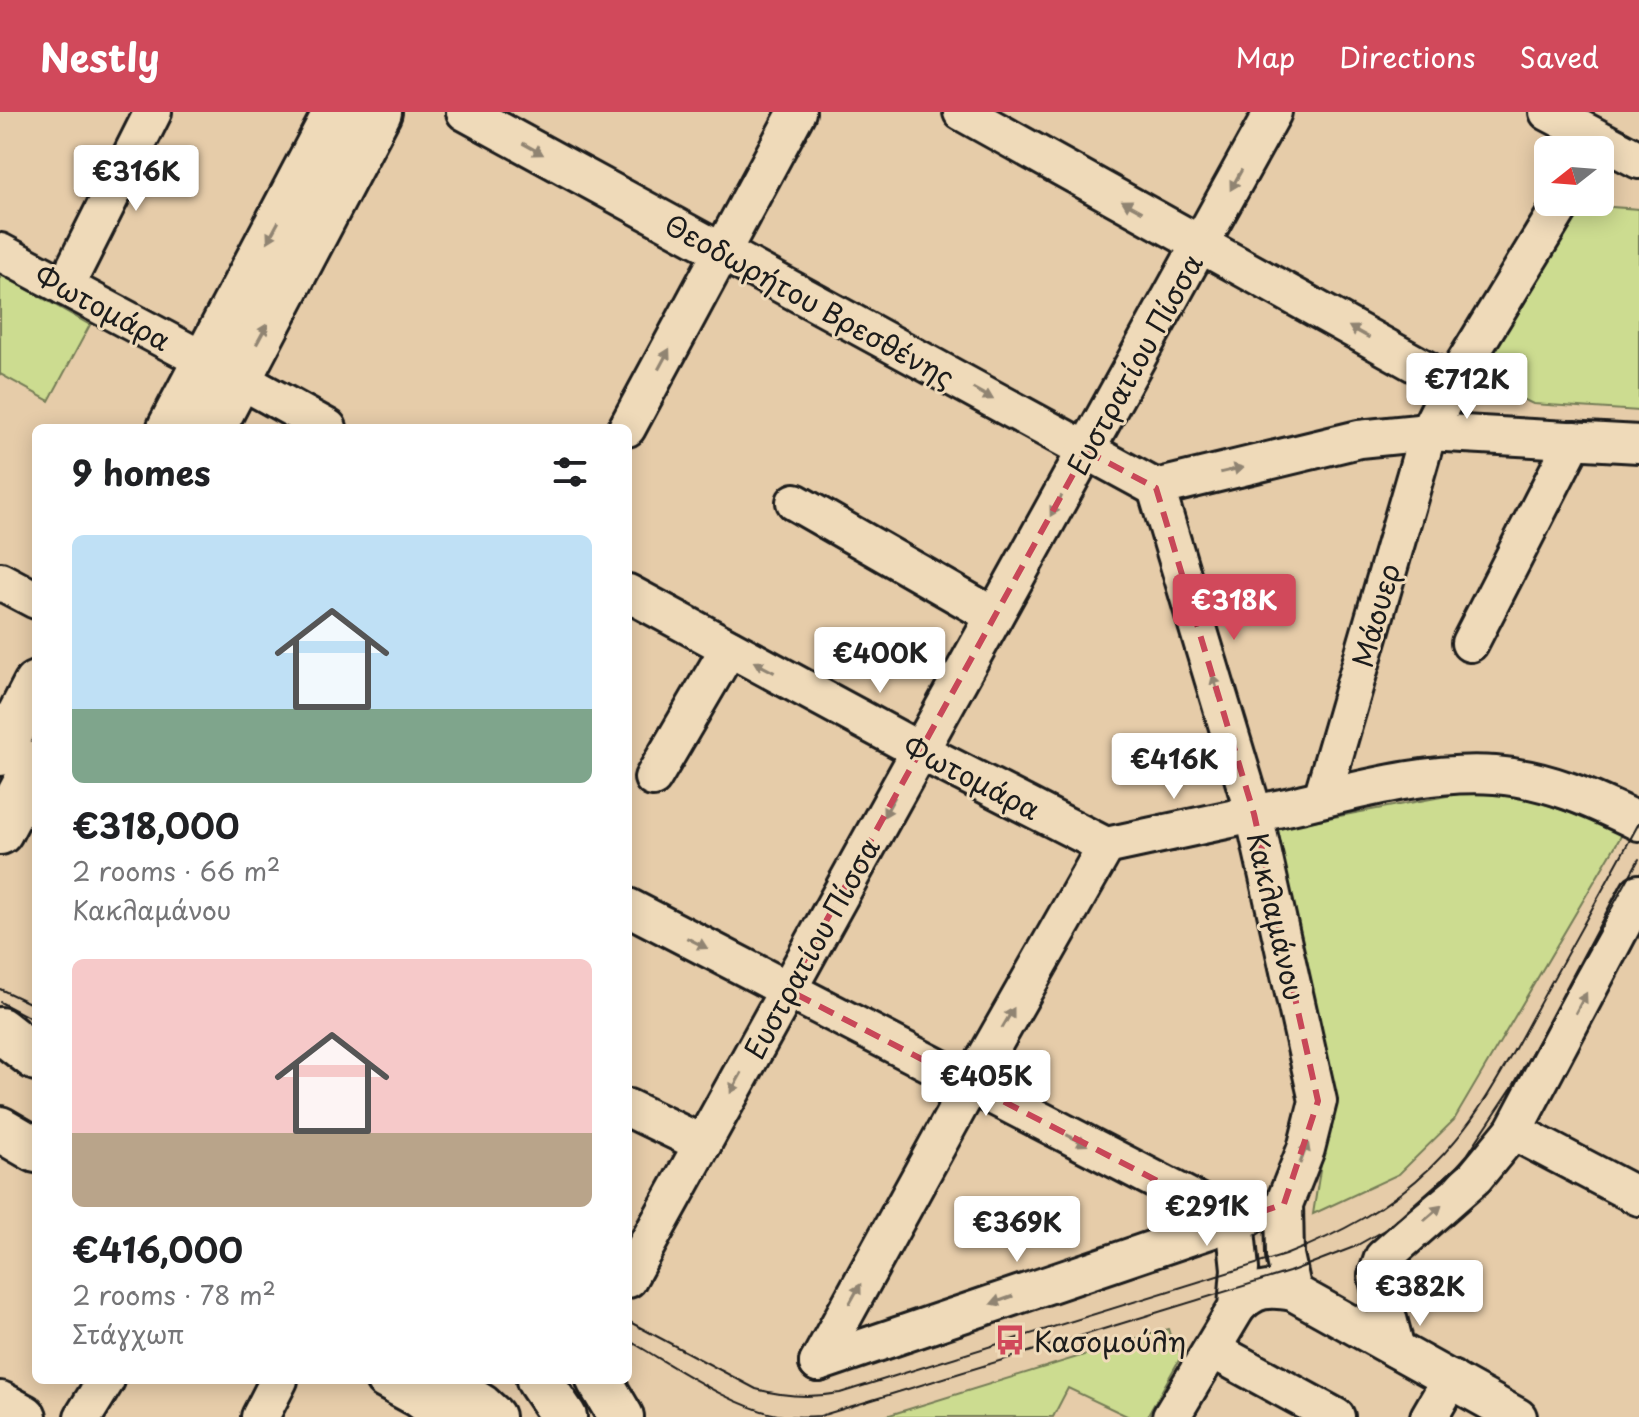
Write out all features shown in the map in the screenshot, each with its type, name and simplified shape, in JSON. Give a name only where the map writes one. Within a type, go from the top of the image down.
[{"type":"main road","points":[[214,424],[222,370],[336,112]]},
{"type":"main road","points":[[174,424],[222,370],[379,112]]},
{"type":"main road","points":[[0,753],[32,692]]},
{"type":"main road","points":[[0,832],[32,772]]},
{"type":"main road","points":[[0,1129],[32,1148]]},
{"type":"main road","points":[[542,1384],[564,1417]]},
{"type":"main road","points":[[601,1384],[621,1417]]},
{"type":"main road","points":[[0,1404],[24,1417]]},
{"type":"main road","points":[[436,1406],[481,1407],[492,1417]]},
{"type":"street","points":[[65,287],[153,112]]},
{"type":"street","name":"Θεοδωρήτου Βρεσθένης","points":[[465,112],[1156,488]]},
{"type":"street","points":[[629,424],[797,112]]},
{"type":"street","points":[[962,112],[1452,384]]},
{"type":"street","name":"Ευστρατίου Πίσσα","points":[[632,1272],[1273,112]]},
{"type":"street","points":[[1548,112],[1604,134],[1639,160]]},
{"type":"street","name":"Μάουερ","points":[[1322,798],[1428,432],[1452,384],[1554,216]]},
{"type":"street","name":"Φωτομάρα","points":[[0,252],[321,424]]},
{"type":"street","points":[[1156,488],[1359,439],[1428,432],[1639,444]]},
{"type":"street","points":[[1470,643],[1574,440]]},
{"type":"street","name":"Κακλαμάνου","points":[[1156,488],[1254,814],[1318,1101],[1306,1149],[1284,1204],[1285,1255],[1293,1292]]},
{"type":"street","points":[[795,502],[994,616]]},
{"type":"street","points":[[0,581],[32,598]]},
{"type":"street","name":"Φωτομάρα","points":[[632,595],[920,751],[1106,846]]},
{"type":"street","points":[[653,778],[729,648]]},
{"type":"street","points":[[1284,1204],[818,1363],[1106,846],[1322,798],[1450,775],[1494,775],[1541,782],[1582,794],[1639,822]]},
{"type":"street","points":[[1396,1349],[1377,1276],[1383,1258],[1475,1177],[1513,1131],[1639,893]]},
{"type":"street","points":[[632,909],[1235,1221]]},
{"type":"street","points":[[632,1110],[703,1144]]},
{"type":"street","points":[[1513,1131],[1639,1197]]},
{"type":"street","points":[[1235,1221],[1240,1269],[1237,1307]]},
{"type":"street","points":[[1171,1417],[1237,1307],[1249,1294],[1269,1288],[1293,1292],[1518,1417]]},
{"type":"street","points":[[1213,1350],[1336,1417]]},
{"type":"street","points":[[1429,1417],[1451,1379]]},
{"type":"street","points":[[83,1417],[104,1384]]},
{"type":"street","points":[[260,1417],[277,1384]]},
{"type":"street","points":[[392,1384],[436,1406]]},
{"type":"highlighted area","points":[[1086,451],[1156,488],[1254,814],[1318,1101],[1284,1204],[1235,1221],[788,990]]},
{"type":"green space","points":[[1614,207],[1639,209],[1639,411],[1533,404],[1468,373],[1563,216],[1614,216]]},
{"type":"green space","points":[[0,274],[90,325],[49,401],[0,374]]},
{"type":"green space","points":[[1495,787],[1624,831],[1454,1120],[1399,1174],[1313,1214],[1330,1108],[1264,830]]},
{"type":"green space","points":[[1168,1329],[1174,1348],[1183,1353],[1147,1417],[1129,1417],[1068,1388],[1053,1417],[883,1417]]},
{"type":"tram line","points":[[632,1323],[756,1389],[788,1395],[829,1395],[1285,1255],[1344,1229],[1415,1182],[1447,1150],[1476,1113],[1639,823]]},
{"type":"tram line","points":[[632,1342],[744,1405],[783,1416],[820,1416],[1289,1272],[1354,1247],[1386,1229],[1443,1182],[1467,1155],[1513,1086],[1639,859]]},
{"type":"tram line","points":[[0,989],[32,1004]]},
{"type":"tram line","points":[[0,1002],[32,1019]]},
{"type":"place","name":"Κασομούλη","points":[[1010,1340]]}]
